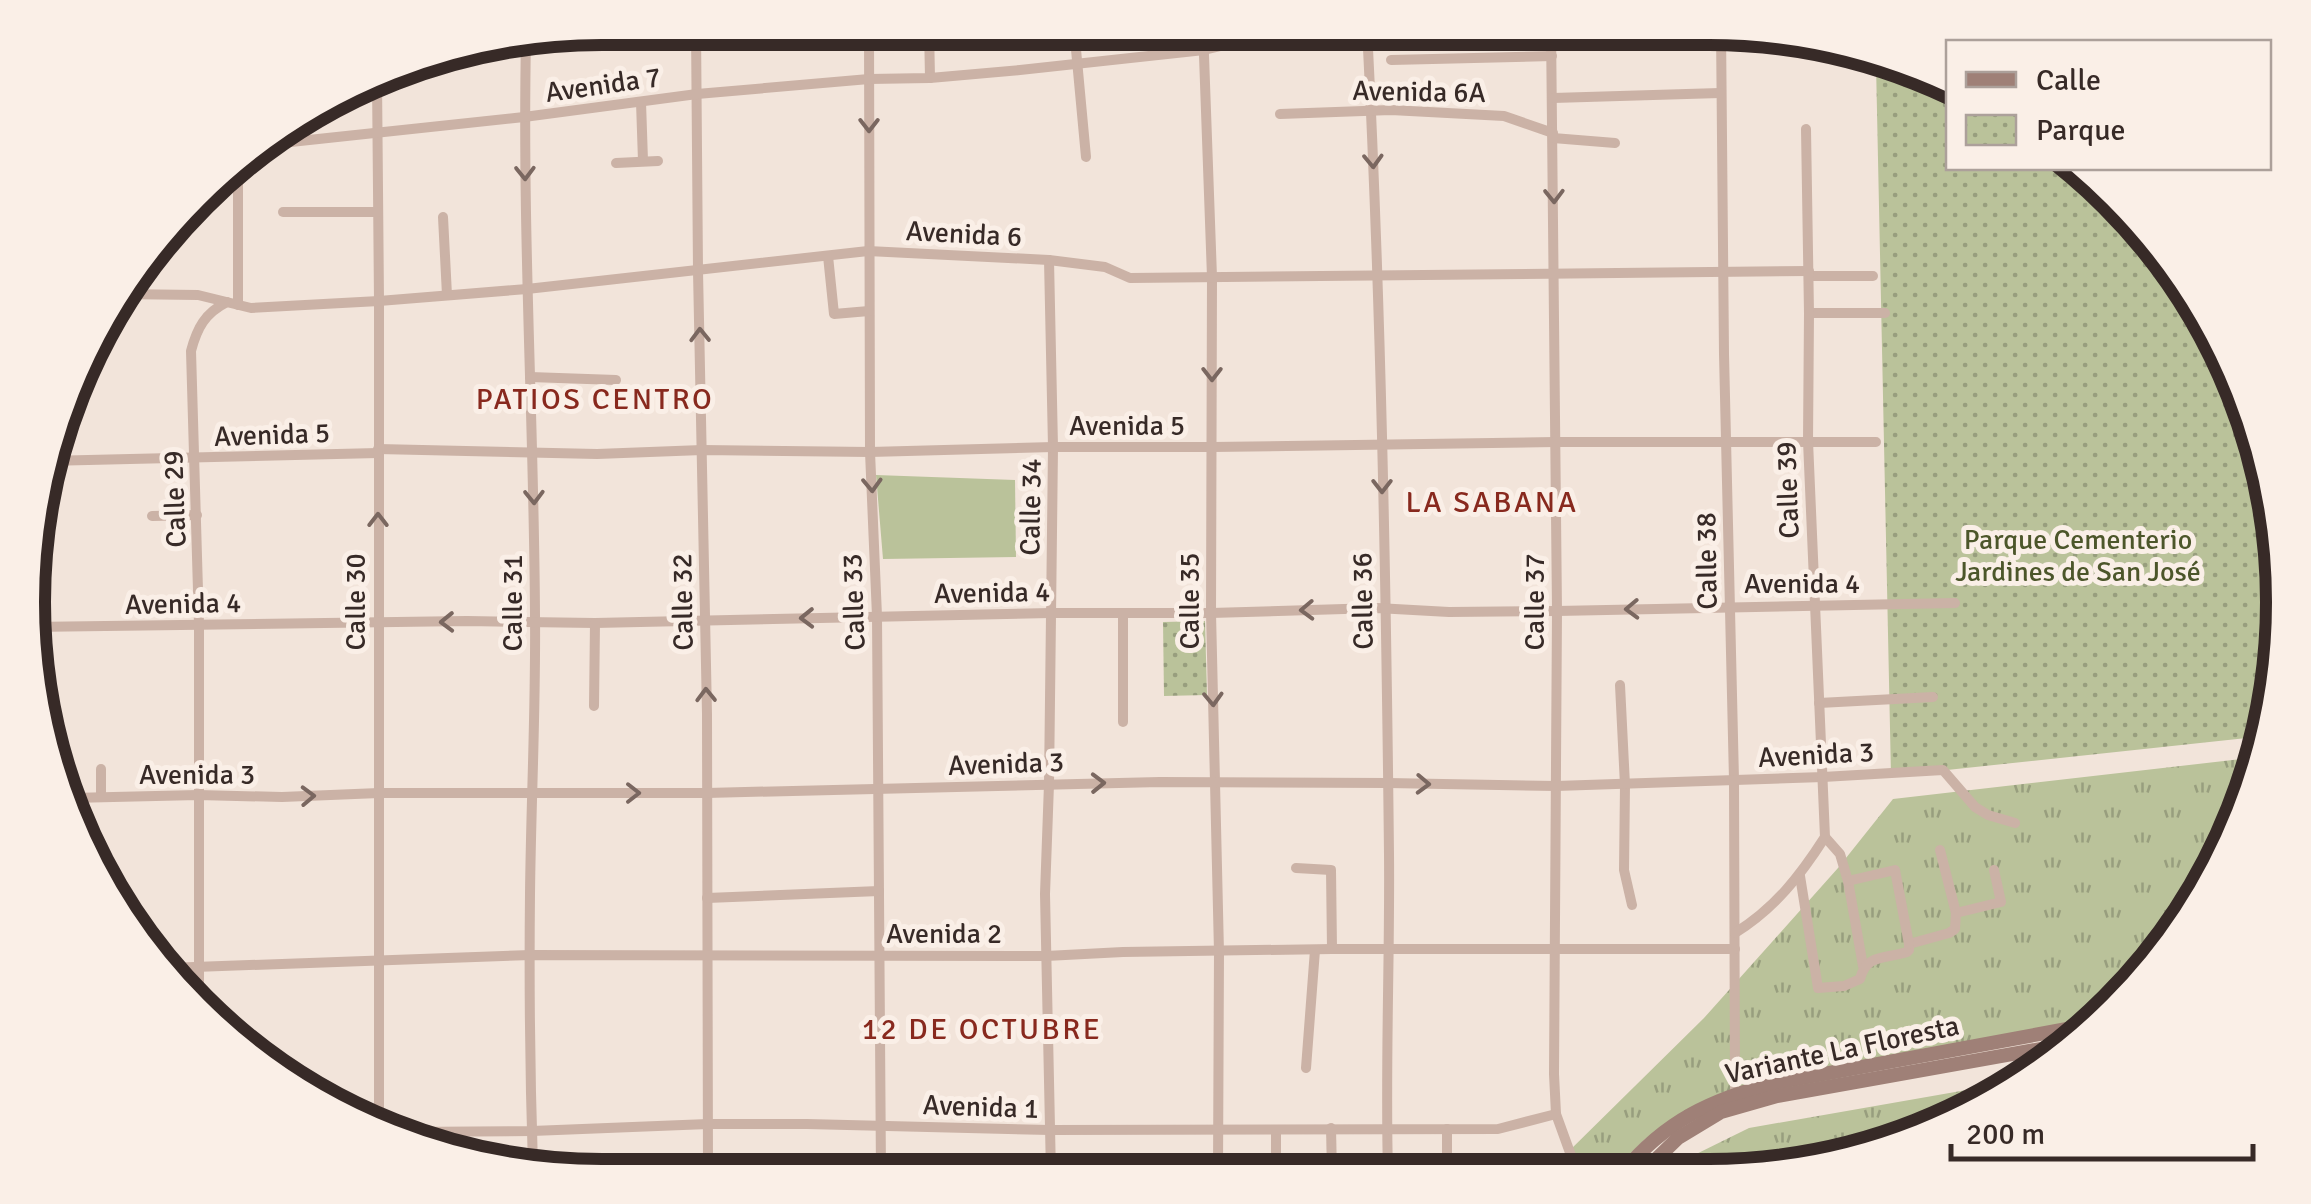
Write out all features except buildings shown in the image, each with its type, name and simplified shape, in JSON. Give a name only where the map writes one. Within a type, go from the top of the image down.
[{"type":"main road","name":"Variante La Floresta","points":[[1656,1159],[1698,1124],[1776,1090],[2065,1030]]},
{"type":"main road","name":"Variante La Floresta","points":[[1636,1159],[1679,1121],[1735,1093],[2041,1049]]},
{"type":"street","name":"Calle 32","points":[[696,45],[708,1159]]},
{"type":"street","name":"Calle 33","points":[[868,45],[881,1159]]},
{"type":"street","points":[[929,45],[930,78]]},
{"type":"street","points":[[1075,45],[1086,156]]},
{"type":"street","name":"Calle 35","points":[[1204,45],[1212,277],[1211,613],[1219,952],[1218,1159]]},
{"type":"street","name":"Avenida 7","points":[[288,143],[697,94],[930,78],[1225,45]]},
{"type":"street","name":"Calle 36","points":[[1369,45],[1378,276],[1388,783],[1388,1159]]},
{"type":"street","name":"Calle 37","points":[[1552,45],[1557,611],[1554,1074],[1556,1114],[1572,1159]]},
{"type":"street","name":"Calle 38","points":[[1721,45],[1734,780],[1735,1093]]},
{"type":"street","name":"Calle 31","points":[[526,51],[535,621],[533,1154]]},
{"type":"street","points":[[1391,60],[1552,56]]},
{"type":"street","name":"Calle 30","points":[[377,92],[378,1112]]},
{"type":"street","points":[[1553,98],[1720,93]]},
{"type":"street","points":[[640,102],[643,161]]},
{"type":"street","name":"Avenida 6A","points":[[1280,114],[1390,110],[1504,116],[1553,136],[1615,143]]},
{"type":"street","name":"Calle 39","points":[[1806,129],[1808,442],[1825,837]]},
{"type":"street","points":[[616,163],[658,161]]},
{"type":"street","points":[[232,303],[237,181]]},
{"type":"street","points":[[283,212],[377,212]]},
{"type":"street","points":[[442,218],[447,295]]},
{"type":"street","name":"Avenida 6","points":[[138,294],[198,294],[251,308],[379,301],[698,272],[868,251],[1049,260],[1105,267],[1130,278],[1724,272],[1873,276]]},
{"type":"street","points":[[828,256],[834,314],[869,310]]},
{"type":"street","name":"Calle 34","points":[[1049,260],[1053,447],[1045,894],[1051,1159]]},
{"type":"street","name":"Calle 29","points":[[198,986],[200,624],[190,351],[198,327],[208,315],[232,303]]},
{"type":"street","points":[[1810,313],[1885,313]]},
{"type":"street","points":[[530,377],[616,380]]},
{"type":"street","name":"Avenida 5","points":[[63,461],[378,451],[598,454],[702,450],[870,452],[1555,442],[1876,442]]},
{"type":"street","points":[[152,516],[197,516]]},
{"type":"street","name":"Avenida 4","points":[[46,627],[1384,609],[1557,611],[1956,603]]},
{"type":"street","points":[[1123,614],[1123,722]]},
{"type":"street","points":[[594,706],[595,622]]},
{"type":"street","points":[[1620,685],[1624,870],[1632,905]]},
{"type":"street","points":[[1819,703],[1933,697]]},
{"type":"street","points":[[101,769],[102,797]]},
{"type":"street","name":"Avenida 3","points":[[81,798],[707,793],[1049,784],[1625,785],[1943,770],[1975,807],[1988,816],[2016,823]]},
{"type":"street","points":[[1735,932],[1771,907],[1800,876],[1825,837],[1840,854],[1848,881],[1863,966],[1860,980],[1818,988],[1800,876]]},
{"type":"street","points":[[1909,944],[1955,929],[1956,913],[1940,850]]},
{"type":"street","points":[[1296,868],[1332,870],[1332,949]]},
{"type":"street","points":[[1848,881],[1895,870],[1909,944],[1910,950],[1906,952],[1863,966]]},
{"type":"street","points":[[1956,913],[2001,902],[1994,870]]},
{"type":"street","points":[[707,898],[879,891]]},
{"type":"street","name":"Avenida 2","points":[[181,967],[531,956],[1735,949]]},
{"type":"street","points":[[1306,1068],[1315,950]]},
{"type":"street","name":"Avenida 1","points":[[432,1132],[708,1124],[880,1124],[1050,1130],[1498,1129],[1556,1114]]},
{"type":"street","points":[[1331,1128],[1332,1159]]},
{"type":"street","points":[[1446,1129],[1447,1159]]},
{"type":"street","points":[[1276,1130],[1276,1159]]},
{"type":"green space","name":"Parque Cementerio Jardines de San José","points":[[1876,71],[1946,98],[1946,170],[2060,170],[2103,208],[2151,263],[2209,356],[2236,423],[2255,493],[2266,602],[2261,675],[2249,738],[1891,776]]},
{"type":"green space","points":[[876,475],[1015,480],[1016,557],[883,559]]},
{"type":"green space","points":[[1205,621],[1207,695],[1164,696],[1163,622]]},
{"type":"green space","points":[[2243,759],[2209,848],[2172,911],[2128,969],[2069,1027],[1690,1111],[1645,1139],[1624,1159],[1564,1159],[1704,1018],[1838,868],[1893,799]]},
{"type":"green space","points":[[1981,1088],[1922,1117],[1853,1140],[1782,1154],[1686,1159],[1749,1128]]},
{"type":"district","name":"PATIOS CENTRO","points":[[595,399]]},
{"type":"district","name":"LA SABANA","points":[[1492,502]]},
{"type":"district","name":"12 DE OCTUBRE","points":[[982,1029]]}]
